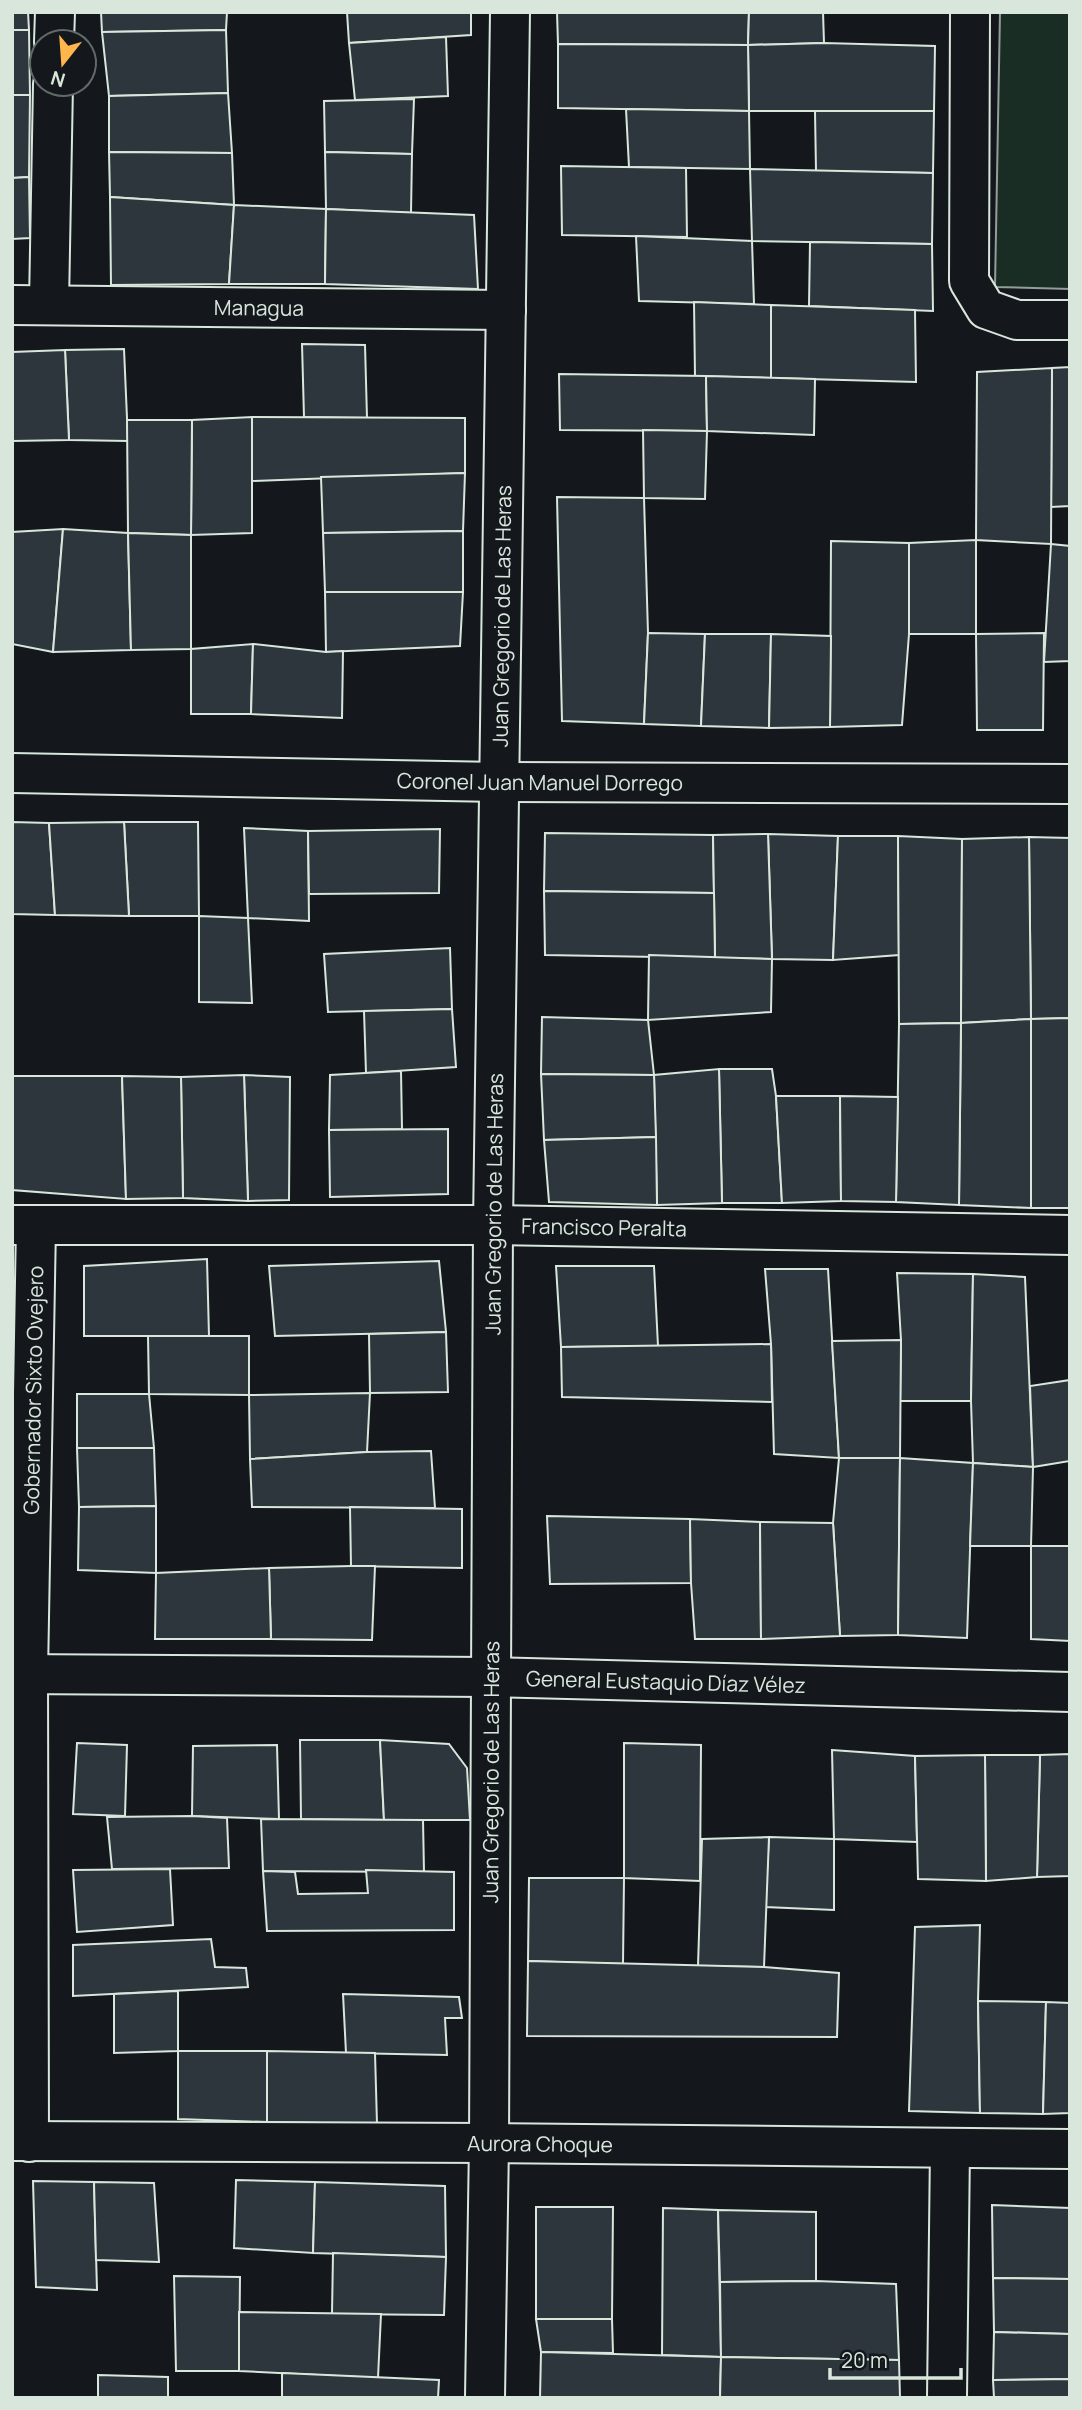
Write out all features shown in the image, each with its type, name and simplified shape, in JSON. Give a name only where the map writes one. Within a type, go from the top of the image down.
[{"type":"street","name":"Juan Gregorio de Las Heras","points":[[485,2398],[489,2143],[493,1225],[510,12]]},
{"type":"street","points":[[970,12],[970,281],[986,309],[1017,320],[1070,320]]},
{"type":"street","points":[[31,305],[53,98]]},
{"type":"street","name":"Managua","points":[[31,305],[506,310]]},
{"type":"street","name":"Coronel Juan Manuel Dorrego","points":[[12,773],[499,782],[1070,784]]},
{"type":"street","name":"Francisco Peralta","points":[[24,1225],[493,1225],[1070,1235]]},
{"type":"street","name":"Gobernador Sixto Ovejero","points":[[21,2141],[20,1674],[24,1225]]},
{"type":"street","name":"General Eustaquio Díaz Vélez","points":[[20,1674],[490,1677],[1070,1692]]},
{"type":"street","name":"Aurora Choque","points":[[21,2141],[1070,2149]]},
{"type":"street","points":[[947,2398],[950,2148]]},
{"type":"green space","points":[[1000,12],[1070,12],[1070,289],[995,287]]},
{"type":"building","points":[[12,12],[28,12],[28,30],[12,30]]},
{"type":"building","points":[[101,12],[227,12],[226,30],[102,32]]},
{"type":"building","points":[[347,12],[471,12],[471,35],[349,43]]},
{"type":"building","points":[[557,12],[749,12],[748,45],[558,44]]},
{"type":"building","points":[[749,12],[823,12],[824,43],[748,45]]},
{"type":"building","points":[[12,30],[28,30],[28,95],[12,95]]},
{"type":"building","points":[[226,30],[228,93],[109,96],[102,32]]},
{"type":"building","points":[[446,37],[448,96],[355,100],[349,43]]},
{"type":"building","points":[[824,43],[935,46],[934,111],[749,111],[748,45]]},
{"type":"building","points":[[558,44],[748,45],[749,111],[558,108]]},
{"type":"building","points":[[228,93],[232,153],[109,152],[109,96]]},
{"type":"building","points":[[12,95],[28,95],[29,177],[12,178]]},
{"type":"building","points":[[414,99],[412,154],[325,152],[324,101]]},
{"type":"building","points":[[626,109],[749,111],[750,169],[629,167]]},
{"type":"building","points":[[815,111],[934,111],[933,173],[816,171]]},
{"type":"building","points":[[109,152],[232,153],[234,205],[110,197]]},
{"type":"building","points":[[325,152],[412,154],[411,213],[326,209]]},
{"type":"building","points":[[561,166],[686,168],[687,237],[562,235]]},
{"type":"building","points":[[750,169],[933,173],[932,244],[752,241]]},
{"type":"building","points":[[29,177],[30,238],[12,239],[12,178]]},
{"type":"building","points":[[110,197],[234,205],[229,284],[111,285]]},
{"type":"building","points":[[234,205],[326,209],[325,284],[229,284]]},
{"type":"building","points":[[326,209],[474,215],[478,289],[325,284]]},
{"type":"building","points":[[636,236],[752,241],[754,304],[639,301]]},
{"type":"building","points":[[810,242],[932,244],[933,311],[809,306]]},
{"type":"building","points":[[694,302],[771,305],[771,378],[695,376]]},
{"type":"building","points":[[771,305],[915,310],[916,382],[771,378]]},
{"type":"building","points":[[302,344],[365,345],[367,418],[304,417]]},
{"type":"building","points":[[124,349],[128,441],[69,440],[65,350]]},
{"type":"building","points":[[65,350],[69,440],[12,441],[12,352]]},
{"type":"building","points":[[1070,367],[1070,506],[1051,507],[1052,368]]},
{"type":"building","points":[[1052,368],[1051,544],[976,540],[977,372]]},
{"type":"building","points":[[559,374],[706,376],[707,431],[560,430]]},
{"type":"building","points":[[706,376],[815,379],[814,435],[707,431]]},
{"type":"building","points":[[252,417],[252,533],[191,535],[192,420]]},
{"type":"building","points":[[252,417],[465,418],[465,473],[252,481]]},
{"type":"building","points":[[127,420],[192,420],[191,535],[128,533]]},
{"type":"building","points":[[643,430],[707,431],[705,499],[644,498]]},
{"type":"building","points":[[465,473],[463,531],[323,533],[321,477]]},
{"type":"building","points":[[557,497],[644,498],[648,633],[644,724],[562,721]]},
{"type":"building","points":[[63,529],[53,652],[12,644],[12,532]]},
{"type":"building","points":[[63,529],[128,533],[131,650],[53,652]]},
{"type":"building","points":[[463,531],[463,592],[325,592],[323,533]]},
{"type":"building","points":[[128,533],[191,535],[191,649],[131,650]]},
{"type":"building","points":[[976,540],[976,634],[909,634],[909,543]]},
{"type":"building","points":[[831,541],[909,543],[909,634],[902,725],[830,727]]},
{"type":"building","points":[[1051,544],[1070,546],[1070,661],[1044,662]]},
{"type":"building","points":[[325,592],[463,592],[460,646],[326,652]]},
{"type":"building","points":[[648,633],[705,634],[701,726],[644,724]]},
{"type":"building","points":[[1044,633],[1043,730],[977,730],[976,634]]},
{"type":"building","points":[[705,634],[771,634],[769,728],[701,726]]},
{"type":"building","points":[[771,634],[831,636],[830,727],[769,728]]},
{"type":"building","points":[[253,644],[251,714],[191,714],[191,649]]},
{"type":"building","points":[[253,644],[326,652],[343,651],[342,718],[251,714]]},
{"type":"building","points":[[12,822],[49,823],[55,915],[12,914]]},
{"type":"building","points":[[124,822],[198,822],[199,916],[129,916]]},
{"type":"building","points":[[124,822],[129,916],[55,915],[49,823]]},
{"type":"building","points":[[244,828],[308,831],[309,921],[248,918]]},
{"type":"building","points":[[440,829],[439,893],[309,894],[308,831]]},
{"type":"building","points":[[545,833],[713,835],[714,893],[544,891]]},
{"type":"building","points":[[768,834],[838,836],[833,960],[772,959]]},
{"type":"building","points":[[768,834],[772,959],[715,958],[713,835]]},
{"type":"building","points":[[838,836],[898,836],[899,955],[833,960]]},
{"type":"building","points":[[898,836],[962,839],[961,1023],[899,1024]]},
{"type":"building","points":[[1029,837],[1070,838],[1070,1018],[1031,1019]]},
{"type":"building","points":[[1029,837],[1031,1019],[961,1023],[962,839]]},
{"type":"building","points":[[544,891],[714,893],[715,958],[545,955]]},
{"type":"building","points":[[199,916],[248,918],[252,1003],[199,1002]]},
{"type":"building","points":[[450,948],[452,1009],[328,1012],[324,954]]},
{"type":"building","points":[[649,955],[772,959],[771,1012],[648,1020]]},
{"type":"building","points":[[452,1009],[456,1067],[366,1073],[364,1011]]},
{"type":"building","points":[[542,1017],[648,1020],[654,1075],[541,1074]]},
{"type":"building","points":[[1070,1018],[1070,1208],[1031,1208],[1031,1019]]},
{"type":"building","points":[[1031,1019],[1031,1208],[959,1205],[961,1023]]},
{"type":"building","points":[[961,1023],[959,1205],[896,1202],[899,1024]]},
{"type":"building","points":[[719,1069],[772,1069],[782,1203],[722,1203]]},
{"type":"building","points":[[719,1069],[722,1203],[657,1205],[654,1075]]},
{"type":"building","points":[[401,1071],[402,1129],[329,1130],[330,1075]]},
{"type":"building","points":[[541,1074],[654,1075],[656,1137],[544,1140]]},
{"type":"building","points":[[244,1075],[290,1077],[289,1200],[248,1201]]},
{"type":"building","points":[[244,1075],[248,1201],[183,1198],[181,1077]]},
{"type":"building","points":[[12,1076],[122,1076],[126,1199],[12,1190]]},
{"type":"building","points":[[122,1076],[181,1077],[183,1198],[126,1199]]},
{"type":"building","points":[[776,1096],[840,1096],[841,1201],[782,1203]]},
{"type":"building","points":[[840,1096],[898,1097],[896,1202],[841,1201]]},
{"type":"building","points":[[448,1129],[448,1194],[330,1197],[329,1130]]},
{"type":"building","points":[[656,1137],[657,1205],[549,1202],[544,1140]]},
{"type":"building","points":[[207,1259],[209,1336],[84,1336],[84,1266]]},
{"type":"building","points":[[439,1261],[446,1332],[275,1336],[269,1266]]},
{"type":"building","points":[[556,1266],[654,1266],[658,1346],[561,1347]]},
{"type":"building","points":[[765,1269],[828,1269],[839,1458],[774,1454],[771,1344]]},
{"type":"building","points":[[897,1273],[973,1274],[971,1401],[900,1401],[901,1340]]},
{"type":"building","points":[[973,1274],[1025,1277],[1033,1467],[973,1463]]},
{"type":"building","points":[[446,1332],[448,1392],[370,1393],[369,1334]]},
{"type":"building","points":[[148,1336],[249,1336],[249,1395],[149,1394]]},
{"type":"building","points":[[901,1340],[900,1458],[839,1458],[832,1341]]},
{"type":"building","points":[[771,1344],[772,1402],[562,1397],[561,1347]]},
{"type":"building","points":[[1070,1380],[1070,1461],[1033,1467],[1030,1386]]},
{"type":"building","points":[[370,1393],[367,1452],[250,1459],[249,1395]]},
{"type":"building","points":[[77,1394],[149,1394],[154,1448],[77,1448]]},
{"type":"building","points":[[77,1448],[154,1448],[156,1506],[79,1507]]},
{"type":"building","points":[[431,1451],[435,1508],[252,1507],[250,1459]]},
{"type":"building","points":[[839,1458],[900,1458],[898,1635],[840,1636],[833,1523]]},
{"type":"building","points":[[900,1458],[973,1463],[967,1638],[898,1635]]},
{"type":"building","points":[[973,1463],[1033,1467],[1031,1546],[970,1546]]},
{"type":"building","points":[[156,1506],[156,1573],[78,1570],[79,1507]]},
{"type":"building","points":[[350,1507],[462,1509],[462,1568],[351,1566]]},
{"type":"building","points":[[547,1516],[690,1519],[691,1583],[550,1584]]},
{"type":"building","points":[[690,1519],[760,1522],[761,1639],[695,1639]]},
{"type":"building","points":[[760,1522],[833,1523],[840,1636],[761,1639]]},
{"type":"building","points":[[1031,1546],[1070,1546],[1070,1641],[1031,1639]]},
{"type":"building","points":[[375,1566],[372,1640],[271,1639],[269,1568]]},
{"type":"building","points":[[269,1568],[271,1639],[155,1639],[156,1573]]},
{"type":"building","points":[[300,1740],[380,1740],[384,1820],[301,1819]]},
{"type":"building","points":[[380,1740],[449,1744],[467,1768],[470,1820],[384,1820]]},
{"type":"building","points":[[77,1743],[127,1745],[125,1816],[73,1814]]},
{"type":"building","points":[[624,1743],[701,1745],[700,1881],[624,1878]]},
{"type":"building","points":[[277,1745],[279,1819],[192,1816],[193,1746]]},
{"type":"building","points":[[832,1750],[915,1756],[917,1842],[834,1839]]},
{"type":"building","points":[[1070,1754],[1070,1876],[1037,1877],[1040,1755]]},
{"type":"building","points":[[985,1755],[1040,1755],[1037,1877],[986,1881]]},
{"type":"building","points":[[985,1755],[986,1881],[918,1879],[915,1756]]},
{"type":"building","points":[[107,1817],[227,1818],[229,1868],[112,1869]]},
{"type":"building","points":[[261,1819],[423,1820],[424,1872],[263,1871]]},
{"type":"building","points":[[769,1837],[834,1839],[834,1910],[765,1907]]},
{"type":"building","points":[[769,1837],[764,1967],[698,1966],[702,1839]]},
{"type":"building","points":[[170,1869],[173,1925],[77,1932],[73,1870]]},
{"type":"building","points":[[366,1870],[454,1872],[454,1930],[267,1931],[263,1871],[295,1872],[298,1894],[368,1893]]},
{"type":"building","points":[[529,1878],[624,1878],[623,1964],[528,1961]]},
{"type":"building","points":[[980,1925],[980,2113],[909,2111],[915,1927]]},
{"type":"building","points":[[211,1939],[215,1967],[246,1968],[248,1987],[73,1996],[73,1945]]},
{"type":"building","points":[[528,1961],[764,1967],[839,1973],[837,2037],[527,2036]]},
{"type":"building","points":[[178,1991],[178,2051],[114,2053],[114,1994]]},
{"type":"building","points":[[343,1994],[459,1997],[462,2018],[445,2018],[447,2055],[346,2053]]},
{"type":"building","points":[[978,2001],[1046,2002],[1043,2114],[980,2113]]},
{"type":"building","points":[[1046,2002],[1070,2003],[1070,2113],[1043,2114]]},
{"type":"building","points":[[178,2051],[267,2051],[267,2122],[178,2119]]},
{"type":"building","points":[[267,2051],[375,2053],[377,2124],[267,2122]]},
{"type":"building","points":[[236,2180],[315,2182],[313,2253],[234,2248]]},
{"type":"building","points":[[33,2181],[94,2182],[97,2290],[36,2287]]},
{"type":"building","points":[[94,2182],[154,2183],[159,2262],[96,2260]]},
{"type":"building","points":[[315,2182],[445,2186],[446,2257],[313,2253]]},
{"type":"building","points":[[992,2205],[1070,2208],[1070,2279],[993,2278]]},
{"type":"building","points":[[536,2207],[613,2207],[612,2319],[536,2319]]},
{"type":"building","points":[[663,2208],[718,2210],[721,2357],[662,2355]]},
{"type":"building","points":[[718,2210],[816,2212],[816,2281],[720,2282]]},
{"type":"building","points":[[333,2253],[446,2257],[444,2315],[332,2314]]},
{"type":"building","points":[[174,2276],[240,2277],[239,2371],[176,2371]]},
{"type":"building","points":[[993,2278],[1070,2279],[1070,2334],[994,2332]]},
{"type":"building","points":[[720,2282],[896,2284],[899,2360],[721,2357]]},
{"type":"building","points":[[239,2312],[381,2314],[378,2378],[239,2371]]},
{"type":"building","points":[[536,2319],[612,2319],[613,2353],[541,2352]]},
{"type":"building","points":[[994,2332],[1070,2334],[1070,2379],[993,2380]]},
{"type":"building","points":[[541,2352],[721,2357],[720,2398],[540,2398]]},
{"type":"building","points":[[721,2357],[899,2360],[900,2398],[720,2398]]},
{"type":"building","points":[[282,2373],[439,2380],[438,2398],[282,2398]]},
{"type":"building","points":[[98,2375],[168,2377],[168,2398],[98,2398]]},
{"type":"building","points":[[1070,2379],[1070,2398],[994,2398],[993,2380]]}]
